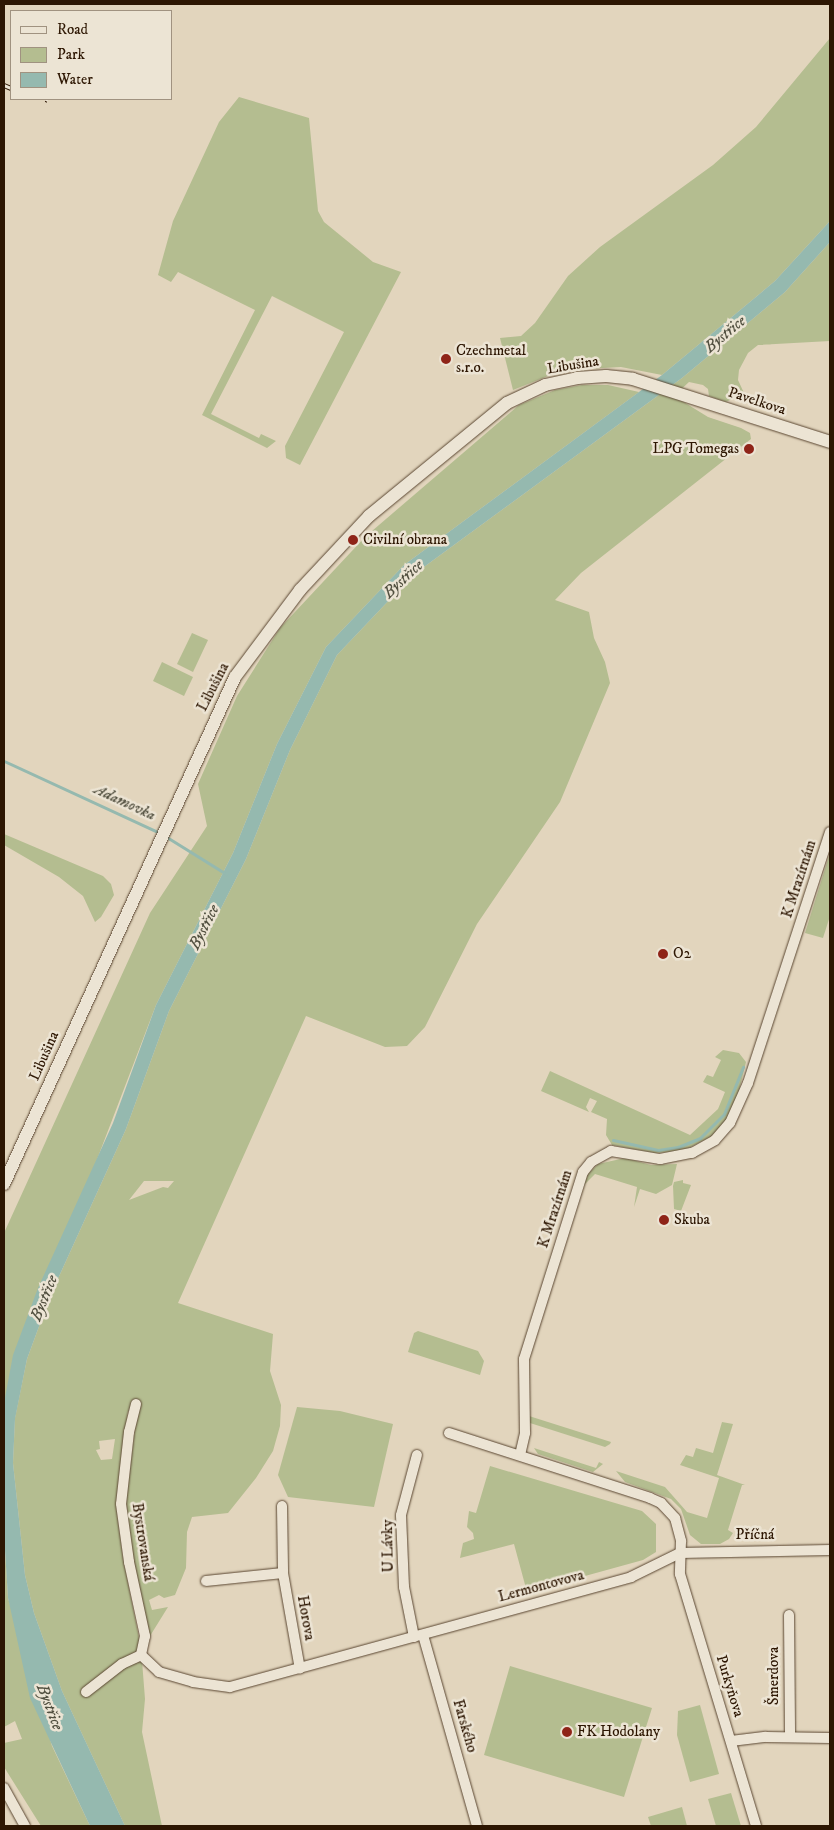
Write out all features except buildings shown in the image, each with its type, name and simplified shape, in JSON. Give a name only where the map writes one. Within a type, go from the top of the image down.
[{"type":"street","name":"Libušina","points":[[4,1184],[235,677],[280,614],[358,526],[490,415],[520,396],[552,383],[576,378],[606,376],[633,379],[674,391]]},
{"type":"street","name":"Pavelkova","points":[[674,391],[830,442]]},
{"type":"street","name":"K Mrazírnám","points":[[520,1455],[525,1433],[524,1359],[583,1172],[591,1162],[611,1151],[660,1159],[692,1153],[715,1140],[730,1123],[748,1083],[830,832]]},
{"type":"street","name":"Bystrovanská","points":[[136,1404],[121,1504],[129,1562],[145,1636],[141,1655]]},
{"type":"street","points":[[449,1432],[661,1503],[675,1518],[680,1553]]},
{"type":"street","name":"U Lávky","points":[[417,1455],[401,1515],[404,1587],[419,1636]]},
{"type":"street","name":"Horova","points":[[282,1506],[283,1573],[300,1669]]},
{"type":"street","name":"Příčná","points":[[680,1553],[830,1550]]},
{"type":"street","name":"Lermontovova","points":[[141,1655],[158,1672],[216,1686],[238,1685],[631,1577],[680,1553]]},
{"type":"street","name":"Purkyňova","points":[[680,1553],[680,1574],[756,1826]]},
{"type":"street","points":[[206,1581],[283,1573]]},
{"type":"street","name":"Šmerdova","points":[[789,1615],[790,1737]]},
{"type":"street","name":"Farského","points":[[419,1636],[477,1826]]},
{"type":"street","points":[[86,1692],[122,1664],[141,1655]]},
{"type":"street","points":[[731,1742],[790,1737],[830,1738]]},
{"type":"street","points":[[4,1788],[25,1826]]},
{"type":"green space","points":[[830,38],[830,221],[775,281],[662,375],[621,367],[583,369],[553,374],[513,390],[500,338],[521,336],[535,323],[568,276],[600,247],[713,165],[756,127]]},
{"type":"green space","points":[[239,97],[309,118],[318,211],[324,222],[373,262],[401,272],[300,465],[286,458],[285,446],[344,332],[272,296],[211,414],[259,438],[261,434],[276,441],[267,448],[202,415],[255,310],[178,272],[171,282],[158,275],[173,221],[219,122]]},
{"type":"green space","points":[[830,242],[830,341],[758,345],[748,353],[739,370],[738,380],[744,393],[726,402],[709,396],[708,389],[703,385],[689,382],[674,396],[708,417],[750,433],[751,439],[581,573],[555,600],[589,612],[594,638],[605,662],[610,683],[560,802],[477,924],[425,1027],[407,1046],[385,1047],[306,1016],[178,1303],[273,1334],[270,1371],[281,1405],[280,1426],[273,1451],[256,1478],[228,1513],[192,1517],[187,1532],[186,1568],[175,1595],[164,1598],[159,1595],[149,1600],[152,1610],[168,1607],[150,1636],[133,1557],[126,1502],[137,1412],[128,1411],[116,1504],[123,1558],[141,1648],[145,1699],[142,1732],[162,1826],[125,1826],[62,1691],[34,1613],[25,1575],[13,1463],[15,1418],[27,1359],[51,1294],[126,1129],[169,1011],[246,859],[290,750],[337,655],[413,575],[682,378],[785,292]],"holes":[[[144,1181],[174,1181],[168,1188],[163,1187],[129,1200]],[[115,1439],[112,1459],[101,1460],[96,1450],[100,1449],[99,1441]]]},
{"type":"green space","points":[[582,385],[608,385],[639,392],[404,565],[326,647],[277,744],[233,853],[156,1005],[4,1403],[4,1233],[150,913],[207,826],[198,784],[237,696],[280,628],[365,537],[519,405],[555,390]]},
{"type":"green space","points":[[192,633],[208,640],[193,672],[177,664]]},
{"type":"green space","points":[[162,662],[193,677],[184,696],[153,681]]},
{"type":"green space","points":[[4,834],[103,876],[111,884],[114,895],[101,917],[95,922],[83,896],[59,877],[4,845]]},
{"type":"green space","points":[[830,853],[830,916],[823,938],[805,933]]},
{"type":"green space","points":[[723,1050],[739,1053],[746,1062],[737,1099],[727,1119],[712,1136],[683,1151],[655,1153],[612,1145],[606,1135],[607,1119],[591,1112],[597,1101],[590,1098],[586,1107],[589,1112],[541,1091],[550,1071],[690,1135],[718,1109],[725,1092],[703,1082],[707,1075],[713,1077],[721,1060],[715,1057]]},
{"type":"green space","points":[[625,1158],[651,1165],[677,1164],[672,1185],[656,1194],[640,1189],[634,1207],[637,1187],[595,1174],[583,1186],[588,1174],[598,1164]]},
{"type":"green space","points":[[683,1180],[683,1183],[691,1185],[681,1211],[674,1209],[673,1186],[674,1182]]},
{"type":"green space","points":[[418,1331],[478,1351],[484,1361],[480,1375],[408,1352],[414,1333]]},
{"type":"green space","points":[[297,1407],[340,1411],[393,1424],[374,1507],[288,1497],[278,1475]]},
{"type":"green space","points":[[529,1416],[611,1442],[605,1447],[530,1423]]},
{"type":"green space","points":[[722,1422],[733,1424],[717,1475],[745,1485],[742,1485],[728,1530],[733,1533],[729,1539],[720,1544],[701,1544],[690,1535],[681,1509],[671,1499],[625,1482],[616,1471],[665,1487],[687,1512],[707,1518],[719,1478],[680,1465],[686,1455],[693,1457],[696,1448],[713,1453]]},
{"type":"green space","points":[[534,1448],[596,1468],[599,1462],[603,1464],[593,1472],[538,1454]]},
{"type":"green space","points":[[490,1466],[642,1511],[656,1524],[656,1552],[643,1560],[527,1592],[514,1544],[460,1558],[463,1543],[474,1539],[473,1533],[467,1527],[469,1511],[476,1513]]},
{"type":"green space","points":[[4,1535],[8,1598],[52,1746],[90,1826],[41,1826],[4,1767],[4,1743],[22,1739],[15,1721],[4,1727]]},
{"type":"green space","name":"FK Hodolany","points":[[510,1666],[652,1708],[624,1797],[484,1755]]},
{"type":"green space","points":[[700,1705],[719,1774],[690,1782],[677,1735],[678,1711]]},
{"type":"green space","points":[[731,1793],[741,1826],[716,1826],[708,1799]]},
{"type":"green space","points":[[682,1807],[687,1826],[651,1826],[648,1817]]},
{"type":"water","name":"Bystřice","points":[[830,221],[830,242],[785,292],[682,378],[413,575],[337,655],[290,750],[246,859],[169,1011],[126,1129],[51,1294],[27,1359],[15,1419],[13,1463],[25,1575],[34,1613],[62,1691],[125,1826],[90,1826],[30,1698],[8,1598],[4,1535],[4,1403],[13,1355],[38,1288],[113,1123],[156,1005],[233,853],[277,744],[326,647],[404,565],[662,375],[775,281]]},
{"type":"waterway","name":"Adamovka","points":[[4,761],[160,833]]},
{"type":"waterway","name":"Adamovka","points":[[165,836],[226,874]]},
{"type":"waterway","points":[[613,1140],[658,1150],[678,1147],[700,1138],[724,1114],[743,1067]]},
{"type":"railway","points":[[4,85],[10,88]]},
{"type":"place","name":"Czechmetal s.r.o.","points":[[446,359]]},
{"type":"place","name":"LPG Tomegas","points":[[749,449]]},
{"type":"place","name":"Civilní obrana","points":[[353,540]]},
{"type":"place","name":"O2","points":[[663,954]]},
{"type":"place","name":"Skuba","points":[[664,1220]]},
{"type":"place","name":"FK Hodolany","points":[[567,1732]]}]
